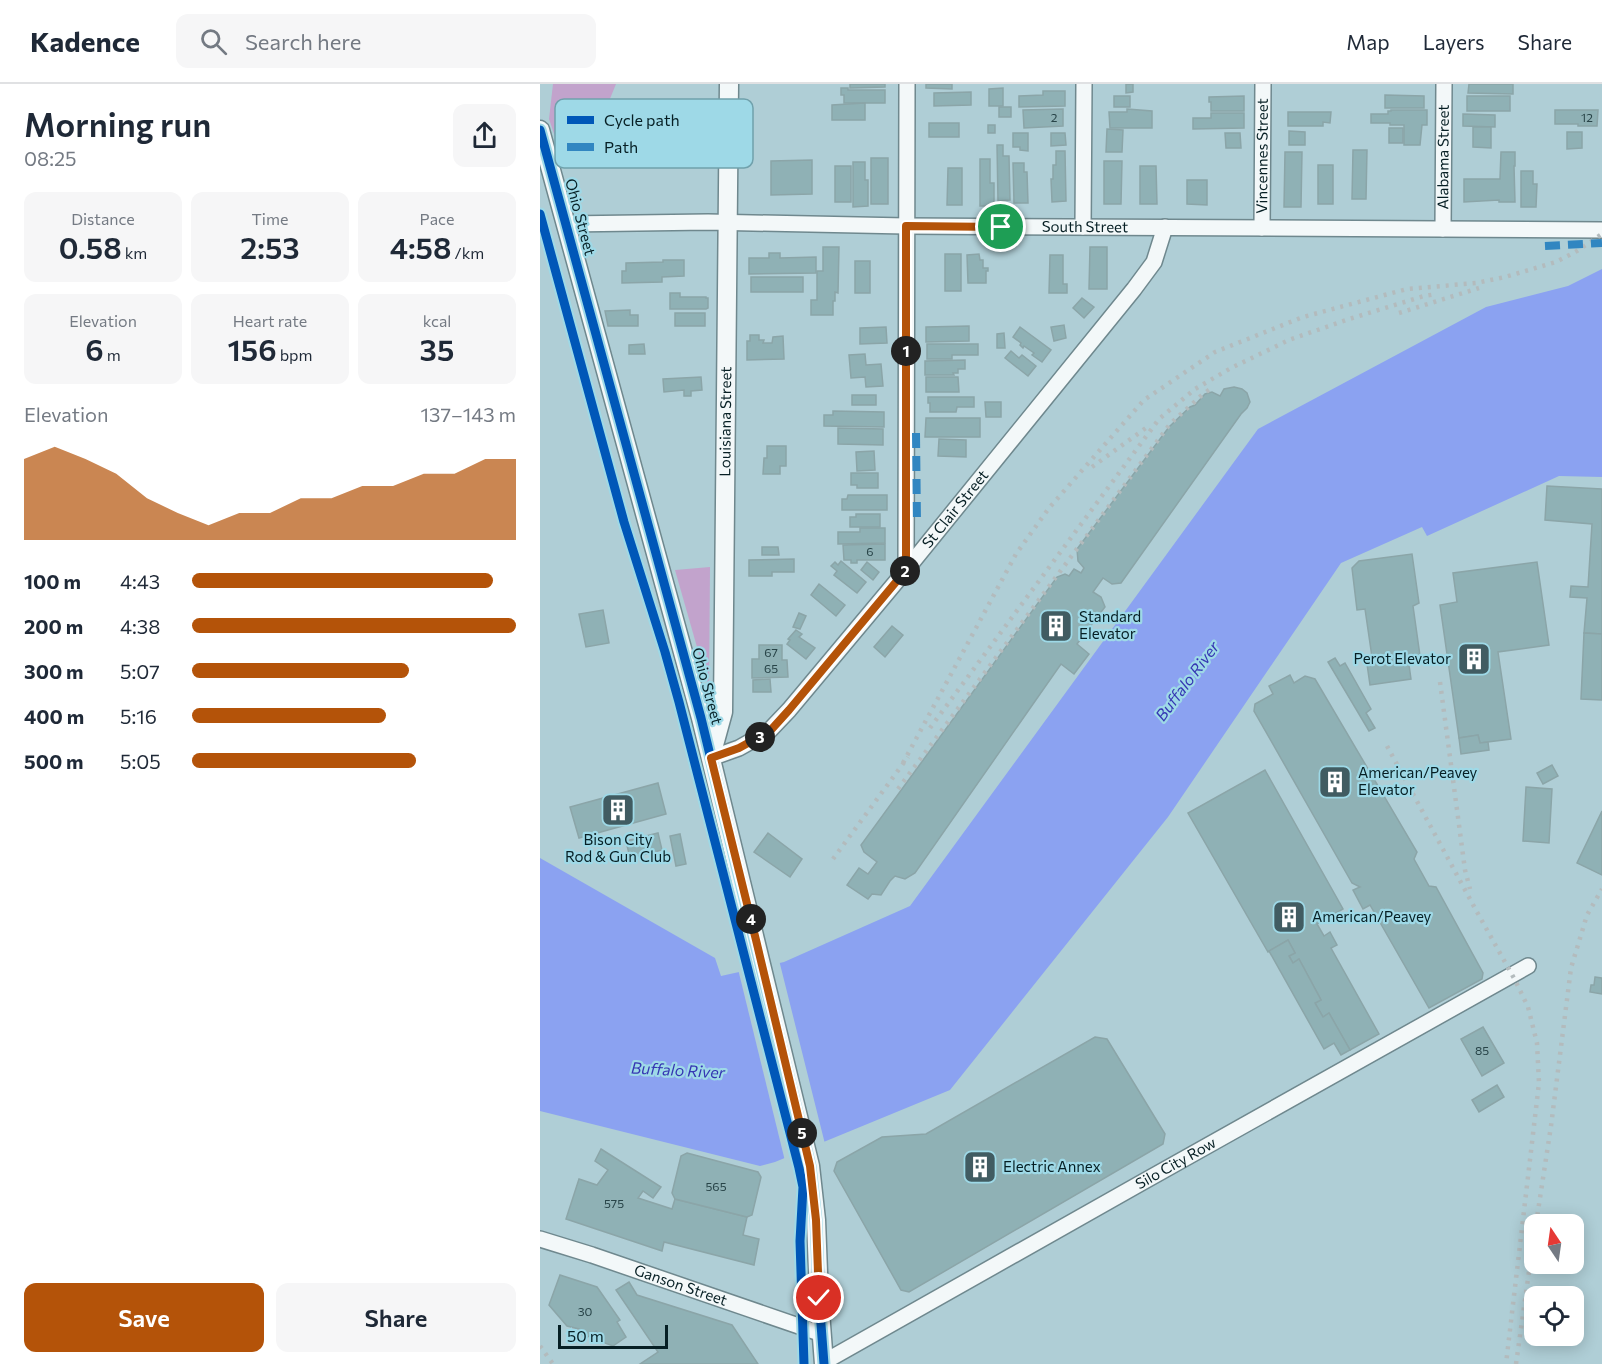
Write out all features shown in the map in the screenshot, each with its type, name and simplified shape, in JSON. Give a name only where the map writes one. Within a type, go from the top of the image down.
[{"type":"street","name":"Louisiana Street","points":[[729,84],[729,99]]},
{"type":"street","points":[[906,570],[907,84]]},
{"type":"street","points":[[1083,227],[1084,84]]},
{"type":"street","name":"Vincennes Street","points":[[1262,228],[1263,84]]},
{"type":"street","name":"Alabama Street","points":[[1443,229],[1444,84]]},
{"type":"street","name":"Ohio Street","points":[[540,129],[701,718],[810,1166],[816,1220],[824,1363]]},
{"type":"street","name":"Louisiana Street","points":[[711,758],[723,712],[728,168]]},
{"type":"street","name":"South Street","points":[[567,224],[728,223],[1602,230]]},
{"type":"street","name":"St Clair Street","points":[[711,758],[739,748],[770,731],[789,710],[1134,289],[1154,262],[1165,227]]},
{"type":"street","name":"Silo City Row","points":[[824,1363],[1528,966]]},
{"type":"street","name":"Ganson Street","points":[[540,1239],[822,1334]]},
{"type":"shaded area","points":[[553,84],[616,84],[610,99],[555,99],[555,136],[549,119]]},
{"type":"shaded area","points":[[710,567],[709,689],[675,570]]},
{"type":"water","name":"Buffalo River","points":[[1602,269],[1602,477],[1559,476],[1427,536],[1422,527],[1341,563],[1168,817],[950,1090],[775,1162],[760,1166],[540,1111],[540,858],[715,958],[721,976],[784,962],[910,906],[1258,429],[1486,307],[1568,286]]},
{"type":"pier","points":[[779,960],[825,1144],[785,1161],[738,969]]},
{"type":"building","points":[[850,84],[885,84],[885,87],[850,88]]},
{"type":"building","points":[[926,84],[952,84],[952,89],[926,88]]},
{"type":"building","points":[[1126,84],[1133,84],[1133,92],[1126,93]]},
{"type":"building","points":[[1469,84],[1513,84],[1513,94],[1468,93]]},
{"type":"building","points":[[841,88],[885,90],[885,103],[844,103]]},
{"type":"building","points":[[1003,88],[1003,106],[989,106],[989,89]]},
{"type":"building","points":[[1043,91],[1065,91],[1065,106],[1019,107],[1019,96],[1043,95]]},
{"type":"building","points":[[971,92],[971,105],[934,106],[934,93]]},
{"type":"building","points":[[1385,95],[1424,96],[1424,108],[1385,108]]},
{"type":"building","points":[[1114,96],[1130,96],[1130,107],[1114,107]]},
{"type":"building","points":[[1244,96],[1244,111],[1211,111],[1209,97]]},
{"type":"building","points":[[1467,96],[1510,96],[1510,111],[1467,111]]},
{"type":"building","points":[[865,103],[865,120],[832,120],[832,105]]},
{"type":"building","points":[[999,107],[1011,107],[1011,117],[999,117]]},
{"type":"building","points":[[1063,109],[1063,126],[1024,128],[1023,110]]},
{"type":"building","points":[[1127,109],[1152,111],[1152,128],[1110,128],[1109,112],[1127,112]]},
{"type":"building","points":[[1391,110],[1427,110],[1427,125],[1422,125],[1420,145],[1404,145],[1404,125],[1371,123],[1371,114],[1388,114]]},
{"type":"building","points":[[1555,110],[1598,110],[1597,126],[1555,124]]},
{"type":"building","points":[[1288,112],[1331,112],[1330,123],[1323,122],[1323,126],[1288,126]]},
{"type":"building","points":[[1211,113],[1244,113],[1244,128],[1193,129],[1193,118],[1211,118]]},
{"type":"building","points":[[1463,114],[1495,115],[1495,127],[1463,126]]},
{"type":"building","points":[[929,123],[959,123],[959,137],[929,137]]},
{"type":"building","points":[[988,125],[995,125],[995,133],[988,133]]},
{"type":"building","points":[[1473,127],[1491,127],[1491,148],[1473,147]]},
{"type":"building","points":[[1389,128],[1403,128],[1403,143],[1389,143]]},
{"type":"building","points":[[1107,129],[1123,130],[1122,152],[1106,152]]},
{"type":"building","points":[[1289,131],[1305,132],[1305,145],[1289,145]]},
{"type":"building","points":[[1567,132],[1582,132],[1582,148],[1567,149]]},
{"type":"building","points":[[1013,133],[1028,133],[1028,151],[1020,150],[1020,147],[1013,147]]},
{"type":"building","points":[[1051,133],[1065,133],[1066,145],[1051,146]]},
{"type":"building","points":[[1225,133],[1240,133],[1241,148],[1226,148]]},
{"type":"building","points":[[997,145],[1003,145],[1003,156],[1009,156],[1010,200],[998,201]]},
{"type":"building","points":[[1353,150],[1367,150],[1366,199],[1352,199]]},
{"type":"building","points":[[1056,151],[1065,151],[1066,201],[1052,202],[1051,179],[1053,179],[1053,165],[1056,165]]},
{"type":"building","points":[[1285,152],[1302,152],[1301,207],[1284,207]]},
{"type":"building","points":[[1501,152],[1515,152],[1515,202],[1499,202],[1499,200],[1464,202],[1464,179],[1500,179]]},
{"type":"building","points":[[871,158],[888,158],[888,204],[871,204]]},
{"type":"building","points":[[980,159],[990,159],[990,183],[994,183],[994,206],[980,206]]},
{"type":"building","points":[[812,160],[812,194],[771,195],[771,161]]},
{"type":"building","points":[[1104,161],[1122,161],[1121,204],[1104,204]]},
{"type":"building","points":[[853,162],[865,162],[868,206],[853,207]]},
{"type":"building","points":[[1013,163],[1024,163],[1024,172],[1027,172],[1028,203],[1014,203]]},
{"type":"building","points":[[1318,165],[1333,165],[1333,204],[1318,204]]},
{"type":"building","points":[[835,166],[851,166],[851,202],[835,202]]},
{"type":"building","points":[[1140,166],[1156,166],[1157,204],[1140,204]]},
{"type":"building","points":[[948,168],[962,168],[962,205],[947,205]]},
{"type":"building","points":[[1521,171],[1533,171],[1533,184],[1537,184],[1536,207],[1521,207]]},
{"type":"building","points":[[1187,180],[1207,180],[1207,205],[1187,204]]},
{"type":"building","points":[[823,247],[839,247],[838,293],[835,292],[833,315],[811,315],[811,300],[817,300],[817,271],[823,271]]},
{"type":"building","points":[[1090,247],[1107,247],[1107,289],[1089,289]]},
{"type":"building","points":[[769,253],[780,253],[780,258],[816,257],[816,273],[749,274],[749,258],[769,258]]},
{"type":"building","points":[[945,254],[961,254],[961,291],[945,291]]},
{"type":"building","points":[[979,254],[980,260],[983,260],[983,268],[988,268],[986,283],[968,283],[967,255]]},
{"type":"building","points":[[1050,255],[1063,255],[1063,284],[1067,284],[1067,293],[1049,293]]},
{"type":"building","points":[[663,260],[684,260],[684,276],[662,277],[662,282],[622,283],[622,271],[626,271],[626,263],[663,262]]},
{"type":"building","points":[[855,261],[870,261],[870,293],[855,293]]},
{"type":"building","points":[[751,277],[803,277],[803,292],[751,292]]},
{"type":"building","points":[[670,293],[680,293],[680,297],[706,297],[708,308],[670,309]]},
{"type":"building","points":[[1082,298],[1094,307],[1084,318],[1073,308]]},
{"type":"building","points":[[630,310],[630,315],[638,315],[638,326],[608,326],[605,311]]},
{"type":"building","points":[[675,313],[705,313],[705,326],[675,326]]},
{"type":"building","points":[[1064,325],[1066,338],[1054,341],[1051,327]]},
{"type":"building","points":[[969,326],[969,341],[926,342],[926,327]]},
{"type":"building","points":[[886,327],[887,343],[860,344],[860,328]]},
{"type":"building","points":[[1020,327],[1051,350],[1042,362],[1032,355],[1034,353],[1024,346],[1023,348],[1021,343],[1013,337]]},
{"type":"building","points":[[1004,333],[1005,348],[997,348],[997,334]]},
{"type":"building","points":[[750,335],[759,335],[759,340],[764,340],[763,343],[772,343],[773,337],[783,336],[784,359],[747,360],[747,341],[750,341]]},
{"type":"building","points":[[644,344],[645,354],[629,354],[629,345]]},
{"type":"building","points":[[927,344],[978,344],[978,355],[952,355],[952,359],[927,359]]},
{"type":"building","points":[[1011,351],[1019,358],[1022,355],[1036,366],[1028,376],[1005,358]]},
{"type":"building","points":[[865,354],[866,365],[881,364],[883,386],[866,387],[865,377],[851,378],[849,355]]},
{"type":"building","points":[[965,360],[965,369],[958,369],[958,373],[953,373],[954,375],[925,375],[925,361]]},
{"type":"building","points":[[701,377],[702,390],[691,391],[691,396],[684,396],[684,390],[664,392],[663,379]]},
{"type":"building","points":[[926,377],[958,377],[959,392],[926,392]]},
{"type":"building","name":"Standard Elevator","points":[[1234,387],[1247,393],[1250,402],[1247,408],[1121,583],[1112,584],[1103,578],[1093,592],[1101,597],[1105,607],[1077,644],[1089,654],[1074,674],[1061,664],[915,873],[905,879],[895,876],[881,895],[872,894],[868,899],[847,885],[859,868],[868,874],[877,862],[864,852],[861,845],[1057,577],[1065,574],[1069,576],[1074,569],[1081,573],[1084,568],[1078,561],[1077,549],[1169,427],[1205,394],[1212,392],[1220,396],[1224,389]]},
{"type":"building","points":[[852,395],[876,395],[876,405],[852,405]]},
{"type":"building","points":[[928,397],[974,397],[974,407],[957,407],[956,412],[930,412]]},
{"type":"building","points":[[985,402],[1001,402],[1001,417],[986,417]]},
{"type":"building","points":[[833,411],[884,412],[884,427],[824,426],[824,415],[833,415]]},
{"type":"building","points":[[926,418],[980,418],[980,437],[925,437]]},
{"type":"building","points":[[838,428],[883,429],[883,445],[838,444]]},
{"type":"building","points":[[939,439],[966,440],[966,457],[938,456]]},
{"type":"building","points":[[767,446],[786,446],[786,466],[780,466],[780,474],[763,474]]},
{"type":"building","points":[[874,451],[875,470],[857,471],[856,452]]},
{"type":"building","points":[[851,473],[878,473],[878,488],[857,488],[857,485],[851,485]]},
{"type":"building","points":[[1547,486],[1602,489],[1602,634],[1584,633],[1587,598],[1570,597],[1571,586],[1588,587],[1592,524],[1545,520]]},
{"type":"building","points":[[848,495],[887,495],[887,510],[842,510],[842,499],[847,499]]},
{"type":"building","points":[[856,514],[880,514],[880,527],[850,527],[850,517],[856,517]]},
{"type":"building","points":[[860,528],[885,528],[885,543],[838,544],[838,532],[860,532]]},
{"type":"building","points":[[885,544],[885,560],[857,560],[857,563],[851,563],[851,560],[844,560],[843,545]]},
{"type":"building","points":[[762,547],[778,547],[779,555],[762,555]]},
{"type":"building","points":[[1412,554],[1419,603],[1413,606],[1421,663],[1409,665],[1411,679],[1370,685],[1367,664],[1373,664],[1365,609],[1357,610],[1352,568],[1359,561]]},
{"type":"building","points":[[794,559],[794,572],[772,572],[772,576],[749,576],[749,560]]},
{"type":"building","points":[[841,561],[866,582],[857,593],[834,575],[837,571],[831,566],[835,562],[838,565]]},
{"type":"building","points":[[867,562],[879,572],[873,580],[861,570]]},
{"type":"building","name":"Perot Elevator","points":[[1537,562],[1549,645],[1498,652],[1511,739],[1480,743],[1478,735],[1459,738],[1440,605],[1457,602],[1453,573]]},
{"type":"building","points":[[819,584],[845,605],[836,616],[811,595]]},
{"type":"building","points":[[603,610],[609,643],[586,647],[579,614]]},
{"type":"building","points":[[799,613],[806,616],[800,629],[793,627]]},
{"type":"building","points":[[892,626],[903,635],[885,657],[874,647]]},
{"type":"building","points":[[796,630],[802,634],[799,637],[815,648],[806,659],[787,644],[790,640],[788,639]]},
{"type":"building","points":[[1584,633],[1602,634],[1602,700],[1581,699]]},
{"type":"building","points":[[759,645],[782,645],[782,660],[787,660],[788,677],[752,678],[752,659],[759,659]]},
{"type":"building","points":[[1335,658],[1340,666],[1345,663],[1371,709],[1366,713],[1375,728],[1369,731],[1328,662]]},
{"type":"building","name":"American/Peavey Elevator","points":[[1290,675],[1294,683],[1305,676],[1315,679],[1417,852],[1414,859],[1429,886],[1436,887],[1483,973],[1482,979],[1429,1008],[1370,905],[1363,909],[1353,890],[1360,887],[1352,883],[1254,711],[1255,704],[1273,694],[1269,686]]},
{"type":"building","points":[[770,679],[771,692],[753,692],[753,680]]},
{"type":"building","points":[[1478,735],[1480,743],[1488,742],[1489,750],[1461,754],[1459,738]]},
{"type":"building","points":[[1552,765],[1558,776],[1543,784],[1537,773]]},
{"type":"building","name":"American/Peavey","points":[[1265,770],[1343,909],[1317,924],[1324,936],[1330,932],[1337,945],[1331,948],[1379,1034],[1350,1050],[1329,1013],[1323,1017],[1315,1003],[1321,1000],[1299,959],[1293,963],[1289,956],[1295,953],[1288,940],[1268,952],[1188,813]]},
{"type":"building","name":"Bison City Rod & Gun Club","points":[[658,783],[666,814],[579,838],[570,807]]},
{"type":"building","points":[[1526,787],[1552,789],[1549,843],[1523,841]]},
{"type":"building","points":[[1602,811],[1602,875],[1577,863]]},
{"type":"building","points":[[658,833],[662,850],[630,858],[626,841]]},
{"type":"building","points":[[768,833],[802,859],[790,877],[754,852]]},
{"type":"building","points":[[680,834],[686,864],[676,866],[670,836]]},
{"type":"building","points":[[1288,940],[1295,953],[1289,956],[1293,963],[1299,959],[1321,1000],[1315,1003],[1323,1017],[1329,1013],[1350,1050],[1341,1055],[1334,1043],[1324,1049],[1269,951]]},
{"type":"building","points":[[1595,977],[1602,978],[1602,994],[1590,992]]},
{"type":"building","points":[[1483,1027],[1504,1063],[1482,1076],[1461,1039]]},
{"type":"building","name":"Electric Annex","points":[[1095,1037],[1107,1039],[1165,1134],[1163,1144],[909,1292],[901,1290],[834,1171],[837,1162],[882,1137],[926,1134]]},
{"type":"building","points":[[1497,1085],[1504,1097],[1479,1112],[1472,1100]]},
{"type":"building","points":[[601,1149],[661,1187],[653,1198],[643,1191],[638,1198],[672,1209],[675,1199],[747,1217],[743,1235],[759,1239],[754,1265],[664,1242],[662,1251],[566,1219],[579,1179],[597,1185],[608,1170],[595,1161]]},
{"type":"building","points":[[687,1153],[758,1172],[761,1177],[752,1215],[747,1217],[675,1199],[672,1193],[681,1156]]},
{"type":"building","points":[[560,1275],[597,1287],[620,1320],[617,1322],[626,1337],[613,1346],[602,1342],[596,1331],[585,1339],[579,1329],[567,1326],[549,1305]]},
{"type":"building","points":[[629,1282],[637,1295],[732,1325],[758,1364],[640,1364],[658,1352],[616,1290]]},
{"type":"railway","points":[[903,763],[1016,554],[1049,508],[1144,400],[1215,352],[1303,317],[1407,289],[1476,283],[1505,277],[1556,262],[1602,234]]},
{"type":"railway","points":[[1399,313],[1479,288]]},
{"type":"railway","points":[[930,728],[1159,419],[1195,389],[1231,368],[1289,340],[1346,320],[1437,294]]},
{"type":"railway","points":[[898,789],[1170,424],[1213,387]]},
{"type":"railway","points":[[1092,467],[1150,425]]},
{"type":"railway","points":[[1440,682],[1465,870],[1470,889]]},
{"type":"railway","points":[[1387,746],[1515,980],[1528,1007],[1537,1043],[1539,1083],[1506,1364]]},
{"type":"railway","points":[[833,859],[908,757]]},
{"type":"railway","points":[[1538,1214],[1571,968],[1587,915],[1602,889]]},
{"type":"railway","points":[[1516,1364],[1529,1274]]},
{"type":"railway","points":[[540,1346],[553,1364]]},
{"type":"marked path","points":[[1545,246],[1602,243]]},
{"type":"marked path","points":[[916,433],[917,523]]},
{"type":"cycle path","points":[[540,130],[701,718],[810,1166],[816,1220],[824,1364]]},
{"type":"cycle path","points":[[540,214],[624,522],[679,702],[799,1168],[803,1187],[800,1241],[804,1364]]},
{"type":"place","name":"Standard Elevator","points":[[1056,626]]},
{"type":"place","name":"Perot Elevator","points":[[1474,659]]},
{"type":"place","name":"American/Peavey Elevator","points":[[1335,782]]},
{"type":"place","name":"Bison City Rod & Gun Club","points":[[618,810]]},
{"type":"place","name":"American/Peavey","points":[[1289,917]]},
{"type":"place","name":"Electric Annex","points":[[980,1167]]},
{"type":"route","points":[[819,1298],[816,1220],[810,1166],[711,758],[739,748],[770,731],[906,570],[906,226],[1001,227]]}]
